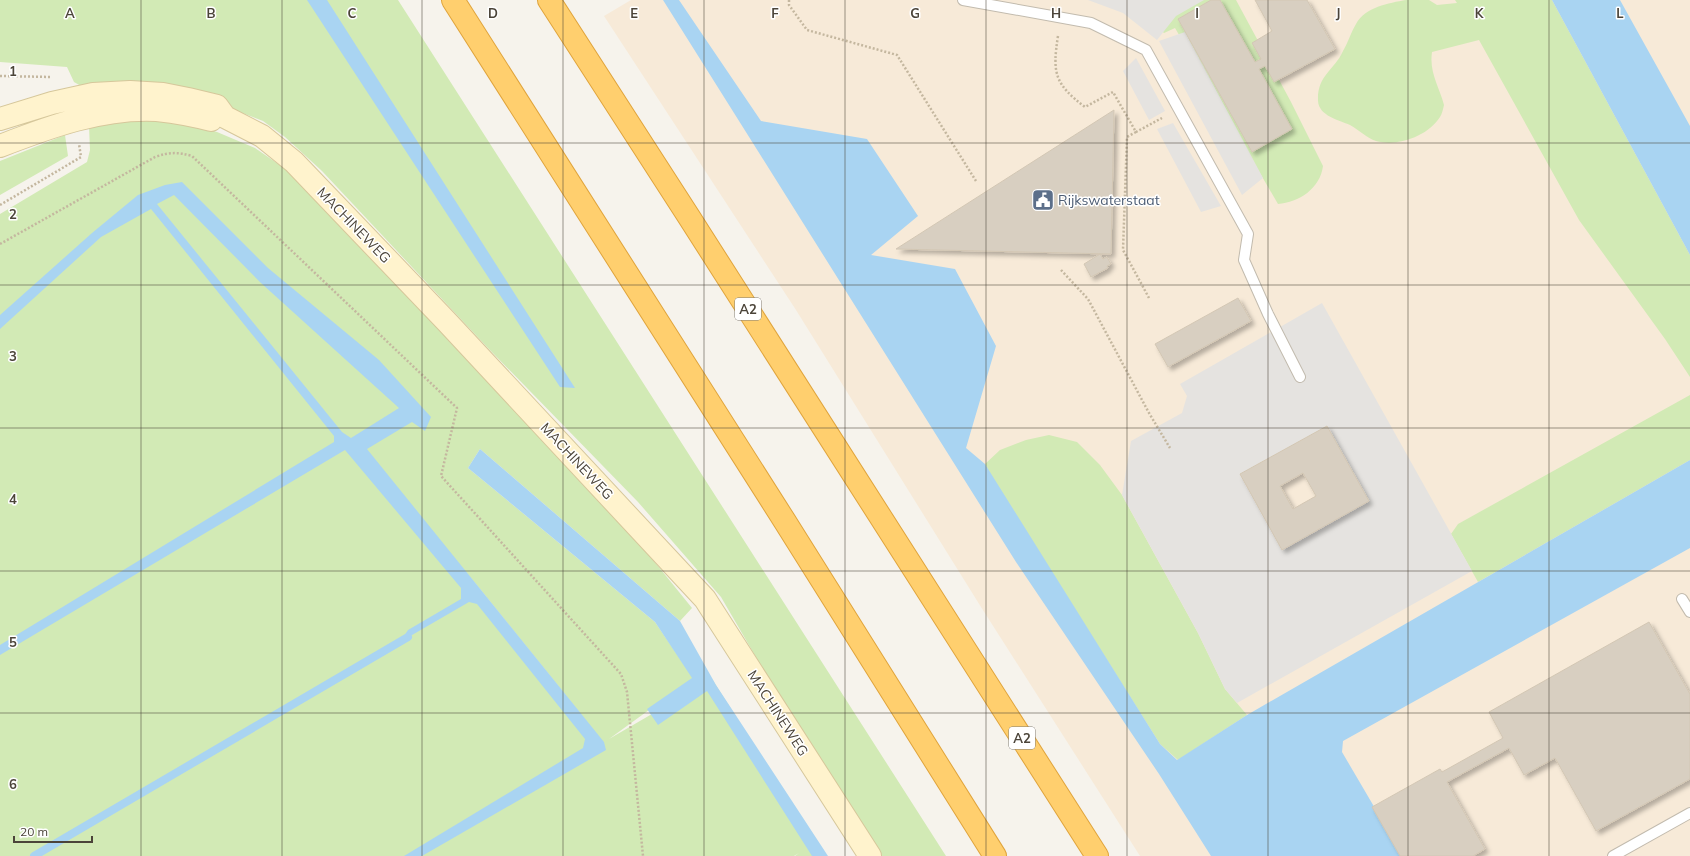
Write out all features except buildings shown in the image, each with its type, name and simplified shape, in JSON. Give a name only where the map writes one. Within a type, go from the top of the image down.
[{"type":"highway","points":[[453,0],[784,520],[995,856]]},
{"type":"highway","name":"A2","points":[[549,0],[1097,856]]},
{"type":"street","name":"MACHINEWEG","points":[[0,119],[68,98],[93,94],[130,92],[163,94],[188,98],[216,106],[225,117],[262,136],[294,162],[447,322],[705,599],[870,856]]},
{"type":"street","points":[[0,146],[54,126],[102,114],[155,110],[184,113],[213,120],[225,117]]},
{"type":"lane","points":[[963,0],[1091,23],[1146,50],[1248,234],[1244,260],[1268,314],[1300,377]]},
{"type":"lane","points":[[1682,599],[1690,612]]},
{"type":"lane","points":[[1613,856],[1690,813]]},
{"type":"path","points":[[790,0],[789,5],[807,30],[897,55],[976,181]]},
{"type":"path","points":[[1062,18],[1056,51],[1056,70],[1061,85],[1071,96],[1085,107],[1113,92],[1136,132]]},
{"type":"path","points":[[1149,298],[1124,250],[1127,137],[1178,109]]},
{"type":"path","points":[[0,244],[155,157],[167,152],[180,152],[192,156],[457,408],[441,476],[621,674],[627,692],[643,856]]},
{"type":"path","points":[[1062,270],[1088,299],[1148,413],[1170,448]]},
{"type":"shaded area","points":[[631,0],[1690,0],[1690,856],[1140,856],[981,607],[796,310],[604,16]]},
{"type":"shaded area","points":[[1088,0],[1204,0],[1176,16],[1157,40],[1123,13]]},
{"type":"shaded area","points":[[1185,32],[1263,178],[1242,195],[1159,41]]},
{"type":"shaded area","points":[[1136,58],[1165,111],[1149,120],[1123,71]]},
{"type":"shaded area","points":[[1173,123],[1221,206],[1201,212],[1157,129]]},
{"type":"shaded area","points":[[1322,303],[1472,571],[1237,703],[1225,689],[1198,633],[1122,495],[1131,441],[1182,413],[1187,396],[1180,384]],"holes":[[[1327,426],[1369,501],[1282,549],[1240,474]]]},
{"type":"green space","points":[[0,0],[398,0],[946,856],[881,856],[775,690],[721,597],[638,502],[486,346],[322,171],[285,137],[263,121],[187,92],[81,86],[74,82],[67,67],[0,62]]},
{"type":"green space","points":[[1128,0],[1236,0],[1291,102],[1323,166],[1318,181],[1313,188],[1301,197],[1286,203],[1278,204],[1175,28],[1164,33]]},
{"type":"green space","points":[[1406,0],[1429,0],[1437,5],[1457,3],[1455,0],[1552,0],[1690,255],[1690,377],[1665,339],[1579,220],[1479,40],[1432,52],[1431,60],[1433,73],[1444,105],[1441,116],[1435,124],[1420,135],[1403,141],[1376,141],[1350,125],[1330,117],[1322,110],[1318,101],[1320,85],[1339,58],[1360,18],[1378,7]]},
{"type":"green space","points":[[122,120],[171,120],[217,132],[255,148],[284,168],[328,207],[619,518],[692,608],[680,621],[480,449],[468,468],[655,622],[693,678],[609,739],[712,679],[824,856],[795,856],[799,853],[794,856],[0,856],[0,214],[87,162],[90,150],[89,126]],"holes":[[[367,453],[480,589],[589,724]]]},
{"type":"green space","points":[[65,135],[68,156],[0,195],[0,161]]},
{"type":"green space","points":[[1690,395],[1690,460],[1478,582],[1451,534],[1458,524]]},
{"type":"green space","points":[[1049,435],[1077,442],[1100,465],[1122,495],[1198,633],[1225,689],[1247,715],[1178,760],[1160,744],[996,484],[985,464],[1000,450],[1026,440]]},
{"type":"water","points":[[307,0],[327,0],[575,388],[560,387]]},
{"type":"water","points":[[663,0],[679,0],[761,121],[867,139],[918,216],[871,255],[955,269],[996,346],[966,448],[985,464],[1160,744],[1177,760],[1247,715],[1690,460],[1690,548],[1343,741],[1342,752],[1403,856],[1211,856],[1159,774],[1016,562]]},
{"type":"water","points":[[1552,0],[1620,0],[1690,126],[1690,255]]},
{"type":"water","points":[[182,182],[268,268],[379,360],[431,417],[425,431],[412,422],[367,449],[604,742],[606,750],[422,856],[404,856],[583,748],[585,739],[477,604],[469,602],[400,642],[408,630],[461,599],[461,588],[345,450],[0,655],[0,645],[334,442],[334,436],[151,209],[101,237],[0,329],[0,315],[92,233],[138,195],[165,185]],"holes":[[[174,195],[261,283],[399,408],[351,438],[342,432],[157,204]]]},
{"type":"water","points":[[480,449],[680,621],[716,685],[828,856],[812,856],[707,691],[658,725],[647,709],[692,678],[655,622],[468,468]]},
{"type":"waterway","points":[[34,856],[408,637]]},
{"type":"place","name":"Rijkswaterstaat","points":[[1043,200]]}]
